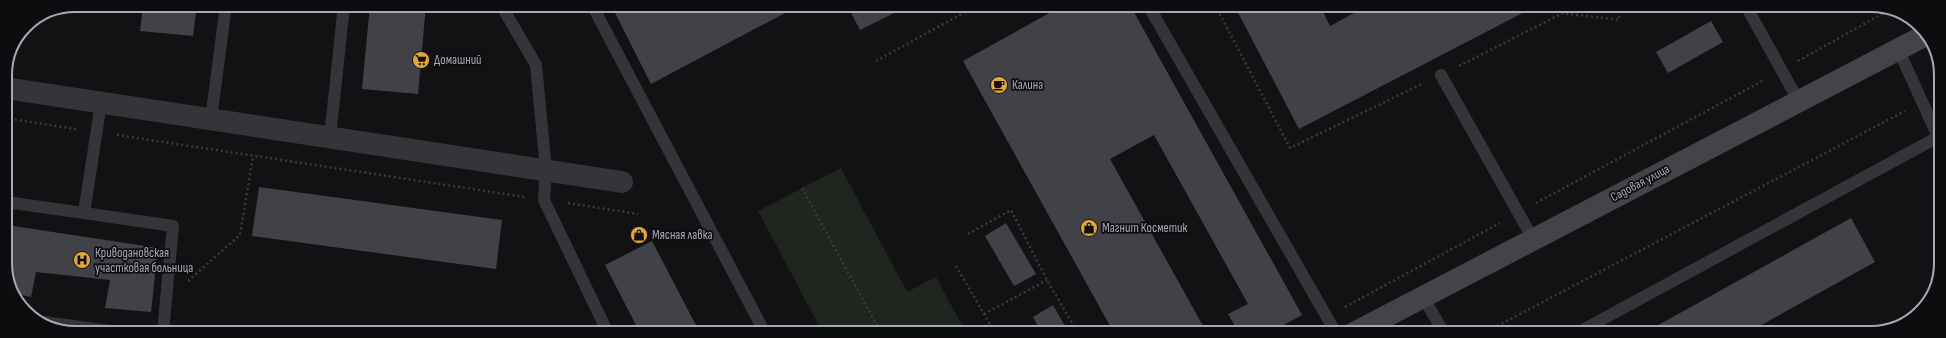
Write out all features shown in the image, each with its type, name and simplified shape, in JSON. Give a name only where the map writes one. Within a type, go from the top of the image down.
[{"type":"street","name":"Садовая улица","points":[[1367,326],[1798,100],[1921,38]]},
{"type":"street","points":[[12,89],[622,182]]},
{"type":"lane","points":[[211,119],[225,12]]},
{"type":"lane","points":[[330,137],[343,12]]},
{"type":"lane","points":[[505,12],[536,65],[546,170],[544,200],[605,326]]},
{"type":"lane","points":[[596,12],[761,326]]},
{"type":"lane","points":[[1152,12],[1332,326]]},
{"type":"lane","points":[[1749,12],[1798,100]]},
{"type":"lane","points":[[1899,50],[1934,128]]},
{"type":"lane","points":[[1440,75],[1533,239]]},
{"type":"lane","points":[[84,213],[100,103]]},
{"type":"lane","points":[[1590,326],[1934,142]]},
{"type":"lane","points":[[12,203],[173,226],[164,326]]},
{"type":"lane","points":[[1423,297],[1440,326]]},
{"type":"path","points":[[876,61],[965,12]]},
{"type":"path","points":[[1219,12],[1290,148],[1563,13],[1619,20],[1620,12]]},
{"type":"path","points":[[1310,326],[1782,70],[1883,13]]},
{"type":"path","points":[[1497,326],[1922,102]]},
{"type":"path","points":[[12,119],[638,214]]},
{"type":"path","points":[[166,301],[240,235],[253,156]]},
{"type":"path","points":[[802,188],[877,326]]},
{"type":"path","points":[[968,234],[1011,210],[1047,280],[1074,326]]},
{"type":"path","points":[[956,266],[991,326]]},
{"type":"path","points":[[984,314],[1047,280]]},
{"type":"shaded area","points":[[841,168],[907,292],[936,277],[962,326],[819,326],[758,211]]},
{"type":"building","points":[[142,12],[196,12],[193,36],[140,31]]},
{"type":"building","points":[[369,12],[425,12],[418,94],[362,89]]},
{"type":"building","points":[[615,12],[787,12],[651,84]]},
{"type":"building","points":[[851,12],[896,12],[860,30]]},
{"type":"building","points":[[1051,12],[1134,12],[1302,315],[1282,326],[1235,326],[1228,314],[1248,304],[1154,135],[1110,159],[1203,326],[1110,326],[963,61]]},
{"type":"building","points":[[1238,12],[1323,12],[1330,26],[1356,12],[1524,12],[1299,129]]},
{"type":"building","points":[[1711,21],[1723,42],[1668,73],[1656,52]]},
{"type":"building","points":[[259,187],[502,220],[496,269],[252,236]]},
{"type":"building","points":[[1851,218],[1875,262],[1760,326],[1657,326]]},
{"type":"building","points":[[1006,223],[1036,274],[1014,286],[985,236]]},
{"type":"building","name":"Криводановская участковая больница","points":[[12,226],[158,248],[151,312],[105,308],[110,280],[36,272],[31,297],[20,295],[15,283],[12,263]]},
{"type":"building","points":[[652,241],[696,326],[636,326],[605,265]]},
{"type":"building","points":[[1053,305],[1065,326],[1038,326],[1033,317]]},
{"type":"place","name":"Домашний","points":[[421,60]]},
{"type":"place","name":"Калина","points":[[999,85]]},
{"type":"place","name":"Магнит Косметик","points":[[1089,228]]},
{"type":"place","name":"Мясная лавка","points":[[639,235]]},
{"type":"place","name":"Криводановская участковая больница","points":[[82,260]]}]
